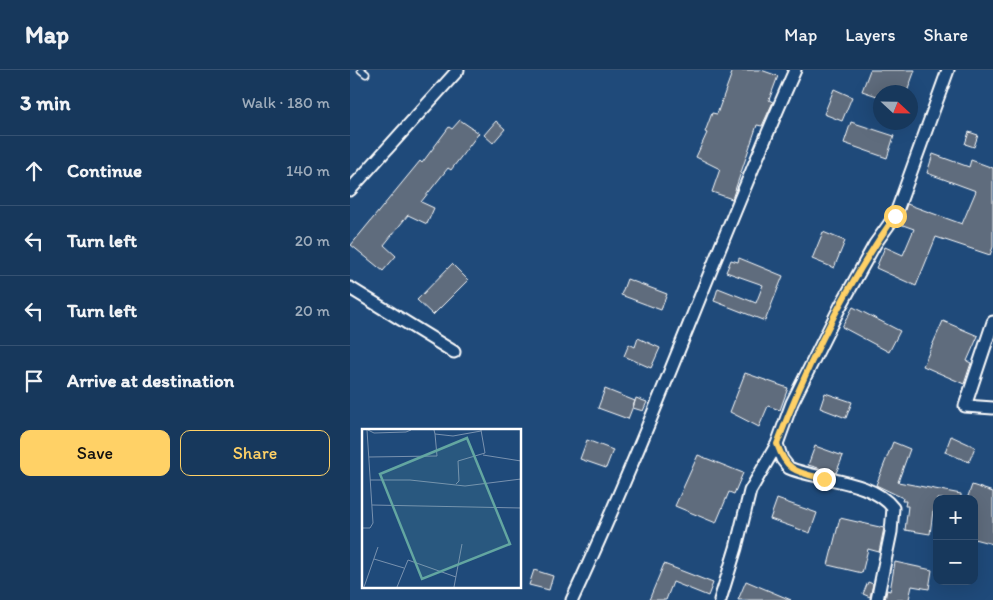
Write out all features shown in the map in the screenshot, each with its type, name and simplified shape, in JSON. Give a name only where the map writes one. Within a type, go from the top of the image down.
[{"type":"street","points":[[350,190],[458,70]]},
{"type":"street","points":[[572,600],[604,530],[748,176],[795,70]]},
{"type":"street","points":[[720,600],[736,548],[750,491],[777,444],[792,403],[840,307],[875,244],[895,216],[948,70]]},
{"type":"street","points":[[350,288],[454,352]]},
{"type":"street","points":[[993,322],[965,406],[993,408]]},
{"type":"street","points":[[777,444],[782,459],[790,468],[801,473],[873,491],[886,500],[893,508],[891,532],[877,600]]},
{"type":"street","points":[[763,468],[782,459]]},
{"type":"building","points":[[733,70],[761,70],[778,76],[769,100],[773,102],[762,126],[757,125],[732,199],[712,192],[720,169],[696,157],[707,133],[705,132],[712,113],[717,114]]},
{"type":"building","points":[[870,70],[915,70],[910,85],[873,85],[873,95],[862,91]]},
{"type":"building","points":[[834,89],[852,97],[842,121],[824,114]]},
{"type":"building","points":[[460,120],[479,133],[451,170],[448,168],[421,202],[434,208],[427,224],[408,215],[384,245],[396,256],[383,271],[351,245],[420,161],[422,163],[449,127],[452,129]]},
{"type":"building","points":[[496,121],[505,129],[493,143],[484,135]]},
{"type":"building","points":[[851,122],[894,136],[887,158],[844,143]]},
{"type":"building","points":[[969,132],[978,135],[974,147],[965,144]]},
{"type":"building","points":[[933,154],[969,167],[971,160],[993,168],[993,247],[990,255],[936,237],[916,286],[876,268],[885,247],[903,255],[914,229],[900,224],[907,204],[962,224],[976,191],[927,173]]},
{"type":"building","points":[[823,232],[845,241],[834,268],[812,259]]},
{"type":"building","points":[[739,258],[783,276],[765,321],[714,301],[718,288],[756,303],[763,285],[726,272],[731,260],[738,262]]},
{"type":"building","points":[[452,264],[468,280],[433,315],[417,300]]},
{"type":"building","points":[[627,279],[667,294],[661,310],[621,295]]},
{"type":"building","points":[[853,307],[900,331],[889,352],[842,327]]},
{"type":"building","points":[[943,321],[978,336],[967,361],[971,363],[964,384],[923,366]]},
{"type":"building","points":[[638,338],[660,348],[651,368],[624,356],[629,344],[635,347]]},
{"type":"building","points":[[745,373],[788,388],[780,410],[768,406],[759,427],[730,412]]},
{"type":"building","points":[[605,389],[635,401],[628,419],[598,408]]},
{"type":"building","points":[[825,393],[852,402],[846,418],[820,408]]},
{"type":"building","points":[[636,398],[647,402],[643,411],[633,408]]},
{"type":"building","points":[[951,436],[975,447],[969,462],[945,452]]},
{"type":"building","points":[[587,440],[613,450],[606,468],[580,459]]},
{"type":"building","points":[[893,442],[910,449],[898,482],[961,495],[933,495],[930,534],[905,530],[908,506],[905,506],[906,501],[902,501],[903,498],[876,485]]},
{"type":"building","points":[[815,446],[843,456],[836,473],[808,465]]},
{"type":"building","points":[[698,455],[743,473],[734,494],[729,492],[716,523],[675,506]]},
{"type":"building","points":[[972,485],[993,492],[993,544],[978,540],[978,495],[968,495]]},
{"type":"building","points":[[777,499],[817,513],[810,533],[770,519]]},
{"type":"building","points":[[840,518],[884,528],[879,552],[868,549],[862,573],[828,565]]},
{"type":"building","points":[[895,562],[932,570],[929,589],[912,586],[909,599],[911,600],[885,600],[887,590],[890,591]]},
{"type":"building","points":[[664,564],[713,583],[708,596],[673,582],[666,600],[649,600]]},
{"type":"building","points":[[534,570],[553,576],[549,590],[529,585]]},
{"type":"building","points":[[746,581],[791,600],[738,600]]},
{"type":"building","points":[[868,582],[873,584],[870,597],[863,594]]},
{"type":"route","points":[[824,479],[790,468],[782,459],[777,444],[792,403],[840,307],[875,244],[895,216]]}]
